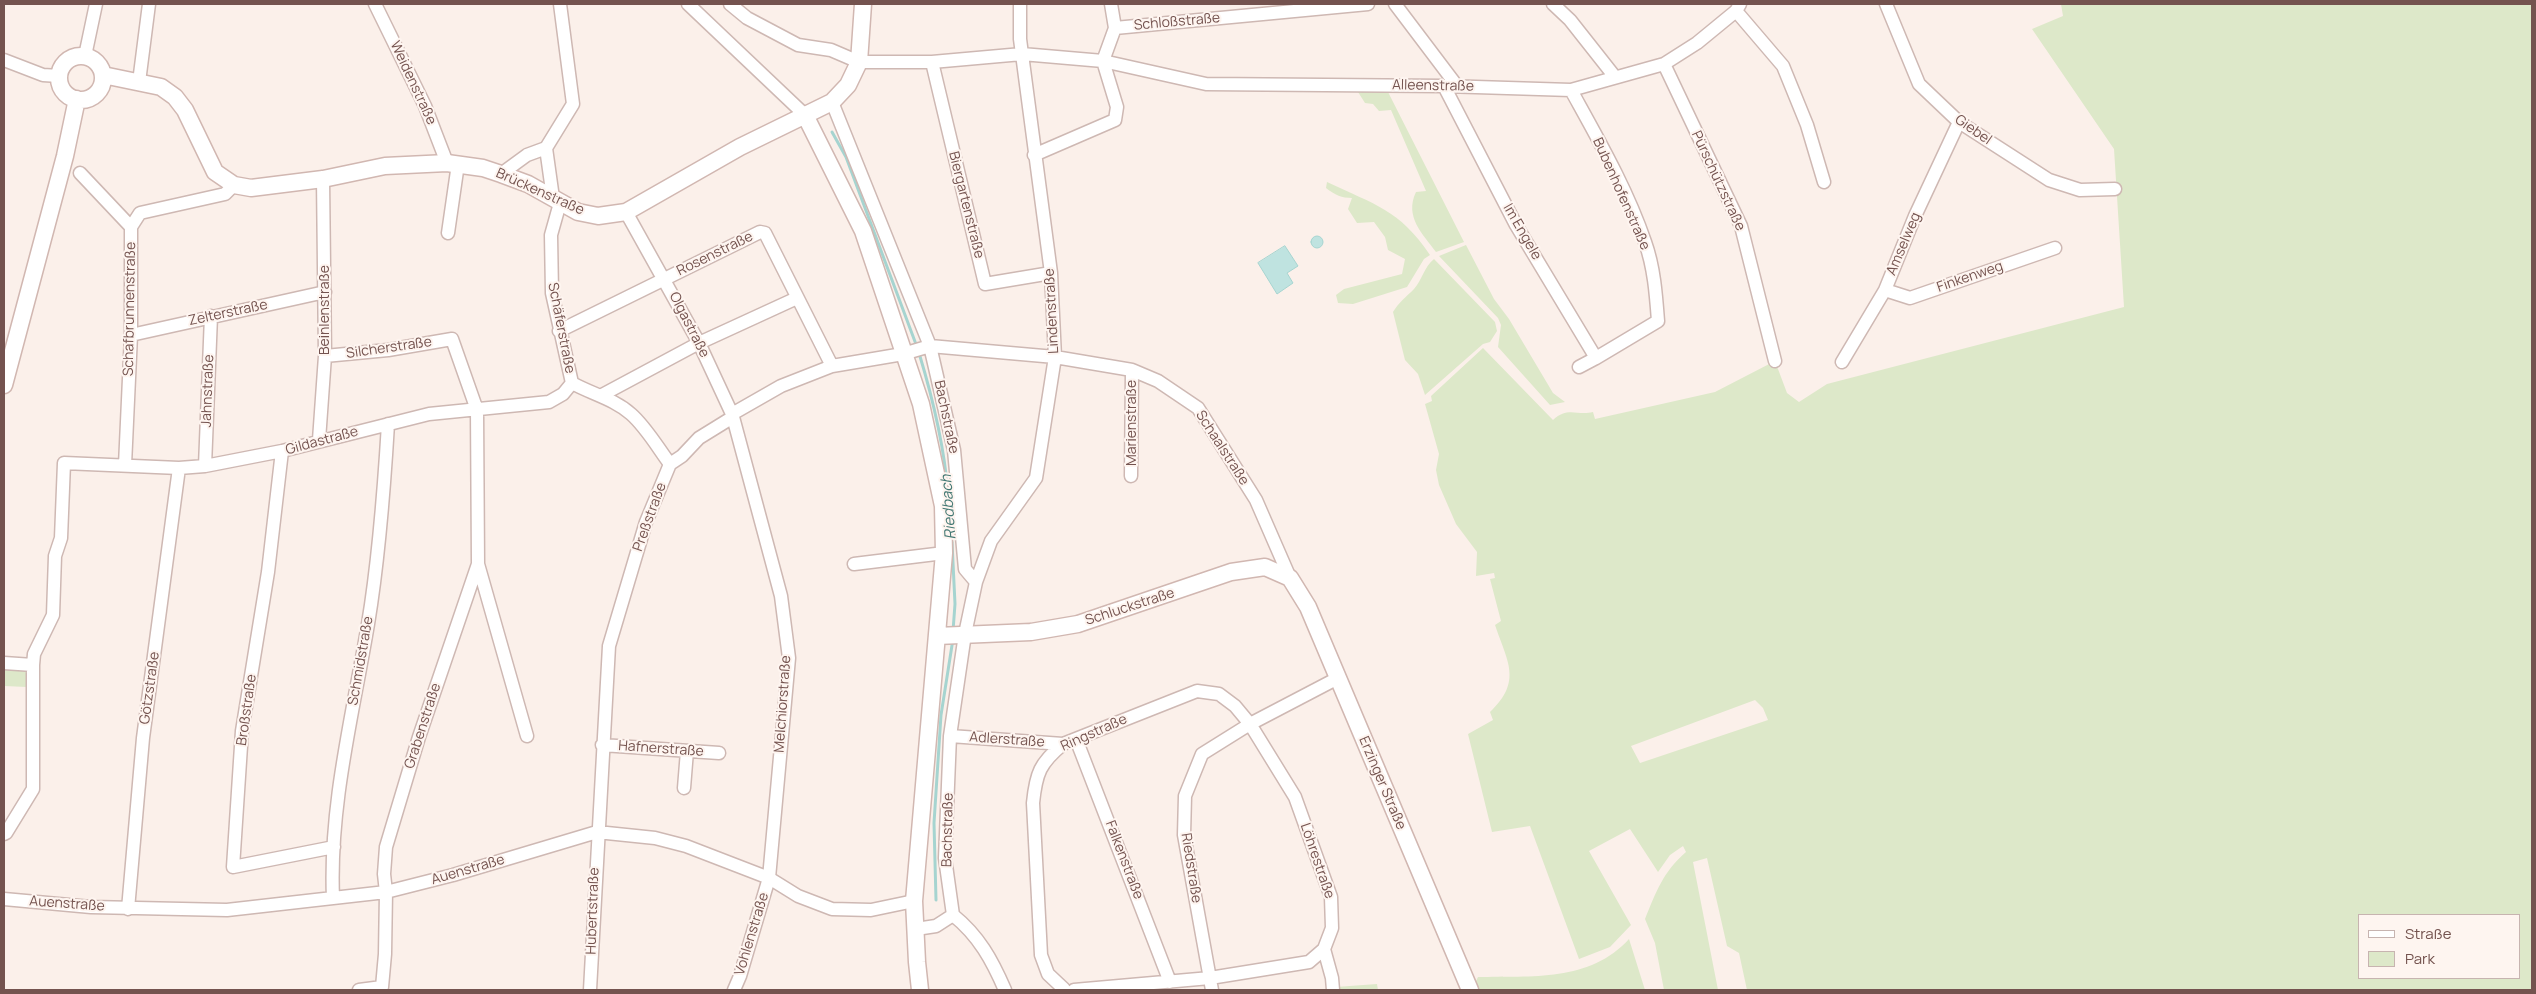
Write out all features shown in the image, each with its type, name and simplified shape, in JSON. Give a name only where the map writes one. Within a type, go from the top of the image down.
[{"type":"street","points":[[85,56],[96,4]]},
{"type":"street","points":[[139,82],[149,4]]},
{"type":"street","name":"Weidenstraße","points":[[375,4],[426,106],[452,164]]},
{"type":"street","points":[[501,174],[527,155],[546,148],[573,104],[560,4]]},
{"type":"street","points":[[688,4],[805,115]]},
{"type":"street","points":[[730,4],[746,18],[798,45],[831,50],[859,62],[932,62],[1022,54],[1103,61],[1117,107],[1115,120],[1034,155]]},
{"type":"street","points":[[859,62],[863,4]]},
{"type":"street","name":"Lindenstraße","points":[[976,582],[991,540],[1036,478],[1055,357],[1051,273],[1020,39],[1020,4]]},
{"type":"street","points":[[1111,4],[1115,28]]},
{"type":"street","name":"Schloßstraße","points":[[1103,61],[1115,28],[1368,4]]},
{"type":"street","points":[[1395,4],[1457,86]]},
{"type":"street","points":[[1553,4],[1570,20],[1615,78]]},
{"type":"street","name":"Giebel","points":[[1886,4],[1919,84],[1959,122],[2049,180],[2080,190],[2115,188]]},
{"type":"street","points":[[1738,7],[1784,66],[1808,125],[1824,182]]},
{"type":"street","name":"Alleenstraße","points":[[1103,61],[1206,84],[1457,86],[1571,90],[1664,64],[1697,43],[1738,7]]},
{"type":"street","points":[[78,56],[85,56],[97,63],[103,75],[100,88],[96,94],[77,99],[71,97],[62,88],[59,76],[65,63],[78,56]]},
{"type":"street","points":[[4,60],[43,75],[59,76]]},
{"type":"street","name":"Brückenstraße","points":[[234,185],[251,188],[323,179],[385,166],[452,164],[501,174],[528,184],[578,212],[598,216],[626,212],[740,147],[832,102],[848,85],[859,62]]},
{"type":"street","name":"Biergartenstraße","points":[[932,62],[985,284],[1051,273]]},
{"type":"street","name":"Pürschützstraße","points":[[1664,64],[1741,226],[1776,361]]},
{"type":"street","points":[[103,75],[161,87],[175,97],[185,110],[215,172],[234,185],[225,194],[140,213],[131,227]]},
{"type":"street","name":"Im Engele","points":[[1444,86],[1516,224],[1596,358]]},
{"type":"street","name":"Bubenhofenstraße","points":[[1571,90],[1613,168],[1645,242],[1656,289],[1658,321],[1596,358]]},
{"type":"street","points":[[4,385],[60,175],[77,99]]},
{"type":"street","name":"Bachstraße","points":[[832,102],[917,349],[944,451],[965,569],[976,582],[952,635],[914,901],[920,990]]},
{"type":"street","name":"Bachstraße","points":[[805,115],[863,230],[917,349],[921,404],[944,451],[944,553],[952,635],[945,858],[953,915]]},
{"type":"street","name":"Amselweg","points":[[1842,362],[1885,290],[1914,216],[1959,122]]},
{"type":"street","points":[[546,148],[557,201]]},
{"type":"street","points":[[448,233],[452,164]]},
{"type":"street","name":"Schafbrunnenstraße","points":[[80,173],[131,227],[131,335],[125,465]]},
{"type":"street","name":"Beinlenstraße","points":[[320,440],[325,356],[323,179]]},
{"type":"street","name":"Schäferstraße","points":[[557,201],[551,235],[552,293],[572,383],[586,391],[602,395],[632,414],[670,464]]},
{"type":"street","name":"Olgastraße","points":[[626,212],[699,343],[732,416]]},
{"type":"street","name":"Rosenstraße","points":[[559,331],[760,232],[765,233],[832,366]]},
{"type":"street","name":"Finkenweg","points":[[1885,290],[1910,298],[2055,248]]},
{"type":"street","name":"Zelterstraße","points":[[131,335],[325,292]]},
{"type":"street","points":[[602,395],[699,343],[797,298]]},
{"type":"street","name":"Jahnstraße","points":[[205,466],[211,316]]},
{"type":"street","name":"Silcherstraße","points":[[325,356],[388,350],[452,339]]},
{"type":"street","name":"Grabenstraße","points":[[452,339],[477,410],[478,564],[527,736]]},
{"type":"street","name":"Schaalstraße","points":[[917,349],[1055,357],[1132,370],[1158,381],[1198,408],[1256,500],[1290,578]]},
{"type":"street","name":"Preßstraße","points":[[597,832],[609,646],[646,522],[670,464],[682,456],[699,438],[781,386],[832,366],[917,349]]},
{"type":"street","points":[[1580,366],[1596,358]]},
{"type":"street","name":"Marienstraße","points":[[1131,476],[1132,370]]},
{"type":"street","name":"Gildastraße","points":[[33,665],[34,654],[53,615],[55,556],[61,538],[64,463],[179,468],[205,466],[282,451],[430,414],[549,402],[563,394],[572,383]]},
{"type":"street","name":"Melchiorstraße","points":[[732,416],[781,596],[789,658],[769,878]]},
{"type":"street","name":"Schmidstraße","points":[[333,898],[334,847],[344,761],[368,623],[382,522],[388,424]]},
{"type":"street","name":"Broßstraße","points":[[282,451],[268,572],[242,731],[233,867],[334,847]]},
{"type":"street","name":"Götzstraße","points":[[128,908],[143,738],[179,468]]},
{"type":"street","points":[[854,564],[944,553]]},
{"type":"street","name":"Grabenstraße","points":[[359,990],[382,987],[386,847],[419,737],[478,564]]},
{"type":"street","name":"Schluckstraße","points":[[952,635],[1031,632],[1078,624],[1231,572],[1265,567],[1290,578]]},
{"type":"street","name":"Erzinger Straße","points":[[1290,578],[1308,607],[1470,990]]},
{"type":"street","points":[[4,662],[33,665],[33,789],[4,834]]},
{"type":"street","name":"Riedstraße","points":[[1211,984],[1184,835],[1185,796],[1202,754],[1250,724],[1338,678]]},
{"type":"street","name":"Ringstraße","points":[[1211,984],[1170,982],[1109,989],[1068,990],[1048,974],[1041,955],[1033,803],[1036,779],[1045,759],[1063,744],[1197,691],[1219,694],[1235,706],[1250,724]]},
{"type":"street","name":"Löhrestraße","points":[[1250,724],[1295,797],[1331,897],[1332,928],[1324,949]]},
{"type":"street","name":"Adlerstraße","points":[[950,736],[1063,744]]},
{"type":"street","name":"Falkenstraße","points":[[1076,739],[1170,982]]},
{"type":"street","name":"Hafnerstraße","points":[[602,744],[719,753]]},
{"type":"street","points":[[684,788],[687,751]]},
{"type":"street","name":"Auenstraße","points":[[4,899],[128,908],[227,910],[386,892],[453,875],[597,832],[655,838],[686,846],[769,878],[798,896],[832,909],[872,910],[914,901]]},
{"type":"street","name":"Hubertstraße","points":[[590,990],[597,832]]},
{"type":"street","name":"Vohlenstraße","points":[[734,990],[740,976],[769,878]]},
{"type":"street","points":[[916,929],[936,926],[953,915],[970,929],[985,948],[1005,990]]},
{"type":"street","points":[[1211,984],[1309,962],[1324,949],[1332,978],[1333,990]]},
{"type":"green space","points":[[2061,4],[2532,4],[2532,990],[1747,990],[1739,953],[1727,946],[1707,858],[1693,862],[1718,990],[1664,990],[1655,943],[1645,919],[1666,875],[1686,852],[1683,846],[1670,855],[1658,872],[1630,829],[1589,851],[1631,925],[1610,947],[1579,959],[1530,826],[1492,832],[1468,734],[1493,720],[1490,712],[1500,701],[1509,680],[1507,660],[1495,625],[1501,621],[1490,579],[1495,578],[1494,573],[1476,576],[1477,552],[1456,524],[1439,485],[1436,470],[1439,454],[1425,404],[1432,401],[1431,396],[1483,348],[1553,420],[1568,412],[1593,412],[1595,419],[1715,392],[1775,361],[1787,393],[1799,402],[1827,384],[2124,307],[2114,149],[2032,29],[2063,16]],"holes":[[[1755,700],[1763,708],[1768,720],[1640,763],[1631,746]]]},
{"type":"green space","points":[[1358,92],[1388,92],[1464,242],[1436,252],[1421,232],[1412,209],[1416,192],[1426,191],[1391,110],[1379,111],[1373,104],[1365,103]]},
{"type":"green space","points":[[1327,182],[1385,210],[1408,227],[1419,240],[1430,255],[1424,259],[1407,287],[1353,304],[1338,303],[1336,295],[1344,289],[1402,274],[1405,259],[1388,250],[1385,237],[1374,222],[1357,223],[1348,209],[1352,198],[1332,193],[1326,188]]},
{"type":"green space","points":[[1466,245],[1494,299],[1509,319],[1553,393],[1565,402],[1550,405],[1498,347],[1501,325],[1498,318],[1439,256]]},
{"type":"green space","points":[[1434,259],[1495,322],[1497,331],[1490,342],[1483,344],[1425,395],[1418,374],[1405,360],[1393,312],[1400,302],[1414,289]]},
{"type":"green space","points":[[4,664],[28,665],[27,687],[4,686]]},
{"type":"green space","points":[[1629,939],[1645,990],[1476,990],[1474,985],[1478,977],[1539,976],[1578,970],[1596,963],[1613,953]]},
{"type":"green space","points":[[1377,984],[1378,990],[1336,990],[1336,987]]},
{"type":"water","points":[[1315,236],[1319,236],[1323,242],[1319,248],[1315,248],[1311,244],[1311,240]]},
{"type":"water","points":[[1285,246],[1298,266],[1287,273],[1293,283],[1277,294],[1258,263]]},
{"type":"waterway","name":"Riedbach","points":[[832,132],[846,157],[917,347]]},
{"type":"waterway","name":"Riedbach","points":[[919,353],[937,422],[944,457],[948,493]]},
{"type":"waterway","name":"Riedbach","points":[[952,542],[955,604],[953,631]]},
{"type":"waterway","name":"Riedbach","points":[[936,900],[934,823],[941,715],[953,639]]}]
